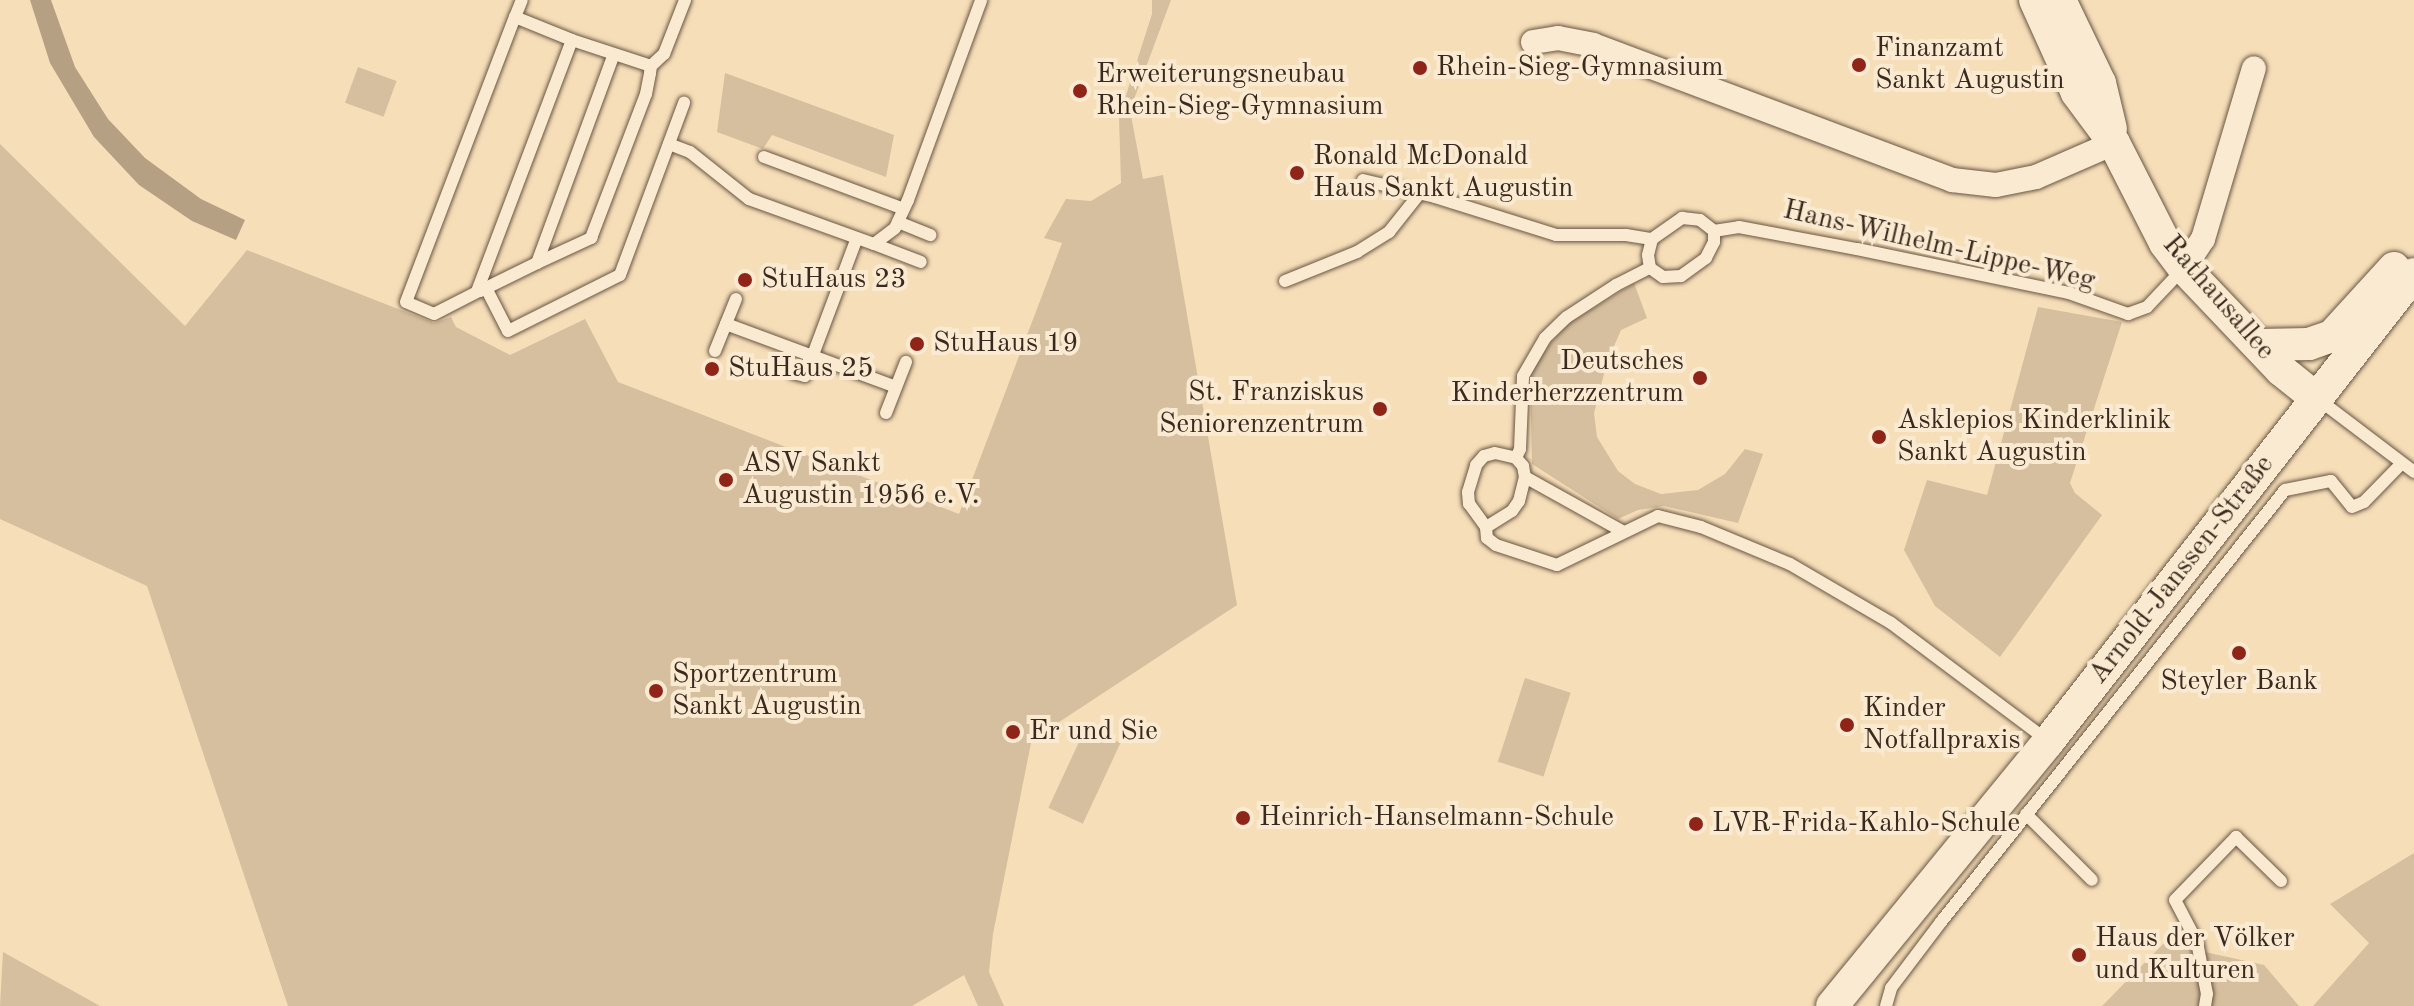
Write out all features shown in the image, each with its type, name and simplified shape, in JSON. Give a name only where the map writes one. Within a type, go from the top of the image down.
[{"type":"main road","name":"Rathausallee","points":[[2035,0],[2077,93],[2114,143],[2165,243],[2184,268],[2291,379],[2316,398]]},
{"type":"main road","name":"Rathausallee","points":[[2060,0],[2100,83],[2114,143]]},
{"type":"main road","points":[[2259,345],[2309,344],[2332,336],[2396,266],[2414,256]]},
{"type":"main road","name":"Arnold-Janssen-Straße","points":[[1832,1006],[2048,742],[2414,274]]},
{"type":"street","points":[[1533,42],[1558,38],[1593,45],[1952,180],[1996,185],[2036,177],[2114,143]]},
{"type":"street","points":[[2184,268],[2203,239],[2254,68]]},
{"type":"lane","points":[[522,0],[406,302],[434,314],[591,238],[646,94],[651,66],[664,54],[685,0]]},
{"type":"lane","points":[[874,244],[901,216],[981,0]]},
{"type":"lane","points":[[515,17],[613,56],[651,66]]},
{"type":"lane","points":[[482,290],[572,40]]},
{"type":"lane","points":[[537,263],[613,56]]},
{"type":"lane","points":[[482,290],[508,331],[620,275],[684,103]]},
{"type":"lane","points":[[669,144],[690,152],[749,199],[921,262]]},
{"type":"lane","points":[[764,157],[901,216],[930,235]]},
{"type":"lane","points":[[1363,180],[1420,193],[1556,235],[1626,235],[1652,239],[1648,255],[1650,268],[1663,277],[1681,276],[1706,258],[1714,242],[1714,231]]},
{"type":"lane","points":[[1285,281],[1357,252],[1389,232],[1420,193]]},
{"type":"lane","name":"Hans-Wilhelm-Lippe-Weg","points":[[1652,239],[1682,218],[1700,220],[1714,231],[1739,227],[2069,293],[2128,314],[2147,307],[2184,268]]},
{"type":"lane","points":[[805,377],[856,240]]},
{"type":"lane","points":[[1516,458],[1520,449],[1523,376],[1545,338],[1616,285],[1650,268]]},
{"type":"lane","points":[[715,351],[736,299]]},
{"type":"lane","points":[[726,324],[896,387]]},
{"type":"lane","points":[[886,413],[906,362]]},
{"type":"lane","points":[[2316,398],[2414,472]]},
{"type":"lane","points":[[1486,527],[1512,511],[1519,501],[1525,477],[1523,466],[1505,453],[1484,456],[1470,477],[1469,504],[1486,527],[1487,538],[1496,545],[1557,565],[1658,516],[1701,527],[1790,564],[1891,623],[2048,742]]},
{"type":"lane","points":[[1886,1006],[1891,988],[2285,490],[2331,481],[2352,507],[2364,502],[2402,463]]},
{"type":"lane","points":[[1525,477],[1622,531]]},
{"type":"lane","points":[[2026,814],[2092,880]]},
{"type":"lane","points":[[2205,1006],[2207,994],[2197,942],[2175,900],[2236,837],[2281,881]]},
{"type":"shaded area","points":[[30,0],[51,0],[75,67],[108,119],[145,158],[201,199],[245,220],[236,240],[192,221],[139,185],[94,137],[50,63]]},
{"type":"shaded area","points":[[1152,0],[1171,0],[1130,110],[1143,179],[1163,175],[1237,605],[1047,730],[1033,733],[993,934],[989,972],[1004,1006],[978,1006],[964,975],[912,1006],[288,1006],[147,586],[0,519],[0,144],[185,326],[247,250],[434,323],[451,317],[456,327],[510,355],[585,319],[618,382],[959,514],[1062,243],[1044,238],[1066,199],[1091,201],[1121,183],[1119,117],[1152,14]]},
{"type":"shaded area","points":[[358,67],[397,81],[384,117],[345,103]]},
{"type":"shaded area","points":[[725,73],[894,135],[886,177],[772,135],[763,149],[717,132]]},
{"type":"shaded area","points":[[1634,283],[1647,318],[1621,330],[1607,362],[1594,413],[1597,437],[1618,471],[1635,484],[1661,494],[1698,490],[1725,474],[1745,449],[1763,454],[1738,523],[1664,506],[1638,510],[1618,519],[1532,464],[1530,375],[1548,346],[1568,324]]},
{"type":"shaded area","points":[[2038,307],[2122,322],[2070,483],[2075,493],[2102,515],[2000,657],[1935,606],[1904,550],[1927,480],[1987,495]]},
{"type":"shaded area","points":[[1525,678],[1571,693],[1543,777],[1498,762]]},
{"type":"shaded area","points":[[1086,727],[1120,743],[1083,824],[1048,808]]},
{"type":"shaded area","points":[[2414,853],[2414,1006],[2313,1006],[2369,943],[2330,904]]},
{"type":"shaded area","points":[[2164,943],[2264,965],[2299,1006],[2102,1006]]},
{"type":"shaded area","points":[[3,952],[100,1006],[0,1006]]},
{"type":"place","name":"Finanzamt Sankt Augustin","points":[[1859,65]]},
{"type":"place","name":"Rhein-Sieg-Gymnasium","points":[[1420,68]]},
{"type":"place","name":"Erweiterungsneubau Rhein-Sieg-Gymnasium","points":[[1080,91]]},
{"type":"place","name":"Ronald McDonald Haus Sankt Augustin","points":[[1297,173]]},
{"type":"place","name":"StuHaus 23","points":[[745,280]]},
{"type":"place","name":"StuHaus 19","points":[[917,344]]},
{"type":"place","name":"StuHaus 25","points":[[712,369]]},
{"type":"place","name":"Deutsches Kinderherzzentrum","points":[[1700,378]]},
{"type":"place","name":"St. Franziskus Seniorenzentrum","points":[[1380,409]]},
{"type":"place","name":"Asklepios Kinderklinik Sankt Augustin","points":[[1879,437]]},
{"type":"place","name":"ASV Sankt Augustin 1956 e.V.","points":[[726,480]]},
{"type":"place","name":"Steyler Bank","points":[[2239,653]]},
{"type":"place","name":"Sportzentrum Sankt Augustin","points":[[656,691]]},
{"type":"place","name":"Kinder Notfallpraxis","points":[[1847,725]]},
{"type":"place","name":"Er und Sie","points":[[1013,732]]},
{"type":"place","name":"Heinrich-Hanselmann-Schule","points":[[1243,818]]},
{"type":"place","name":"LVR-Frida-Kahlo-Schule","points":[[1696,824]]},
{"type":"place","name":"Haus der Völker und Kulturen","points":[[2079,955]]}]
